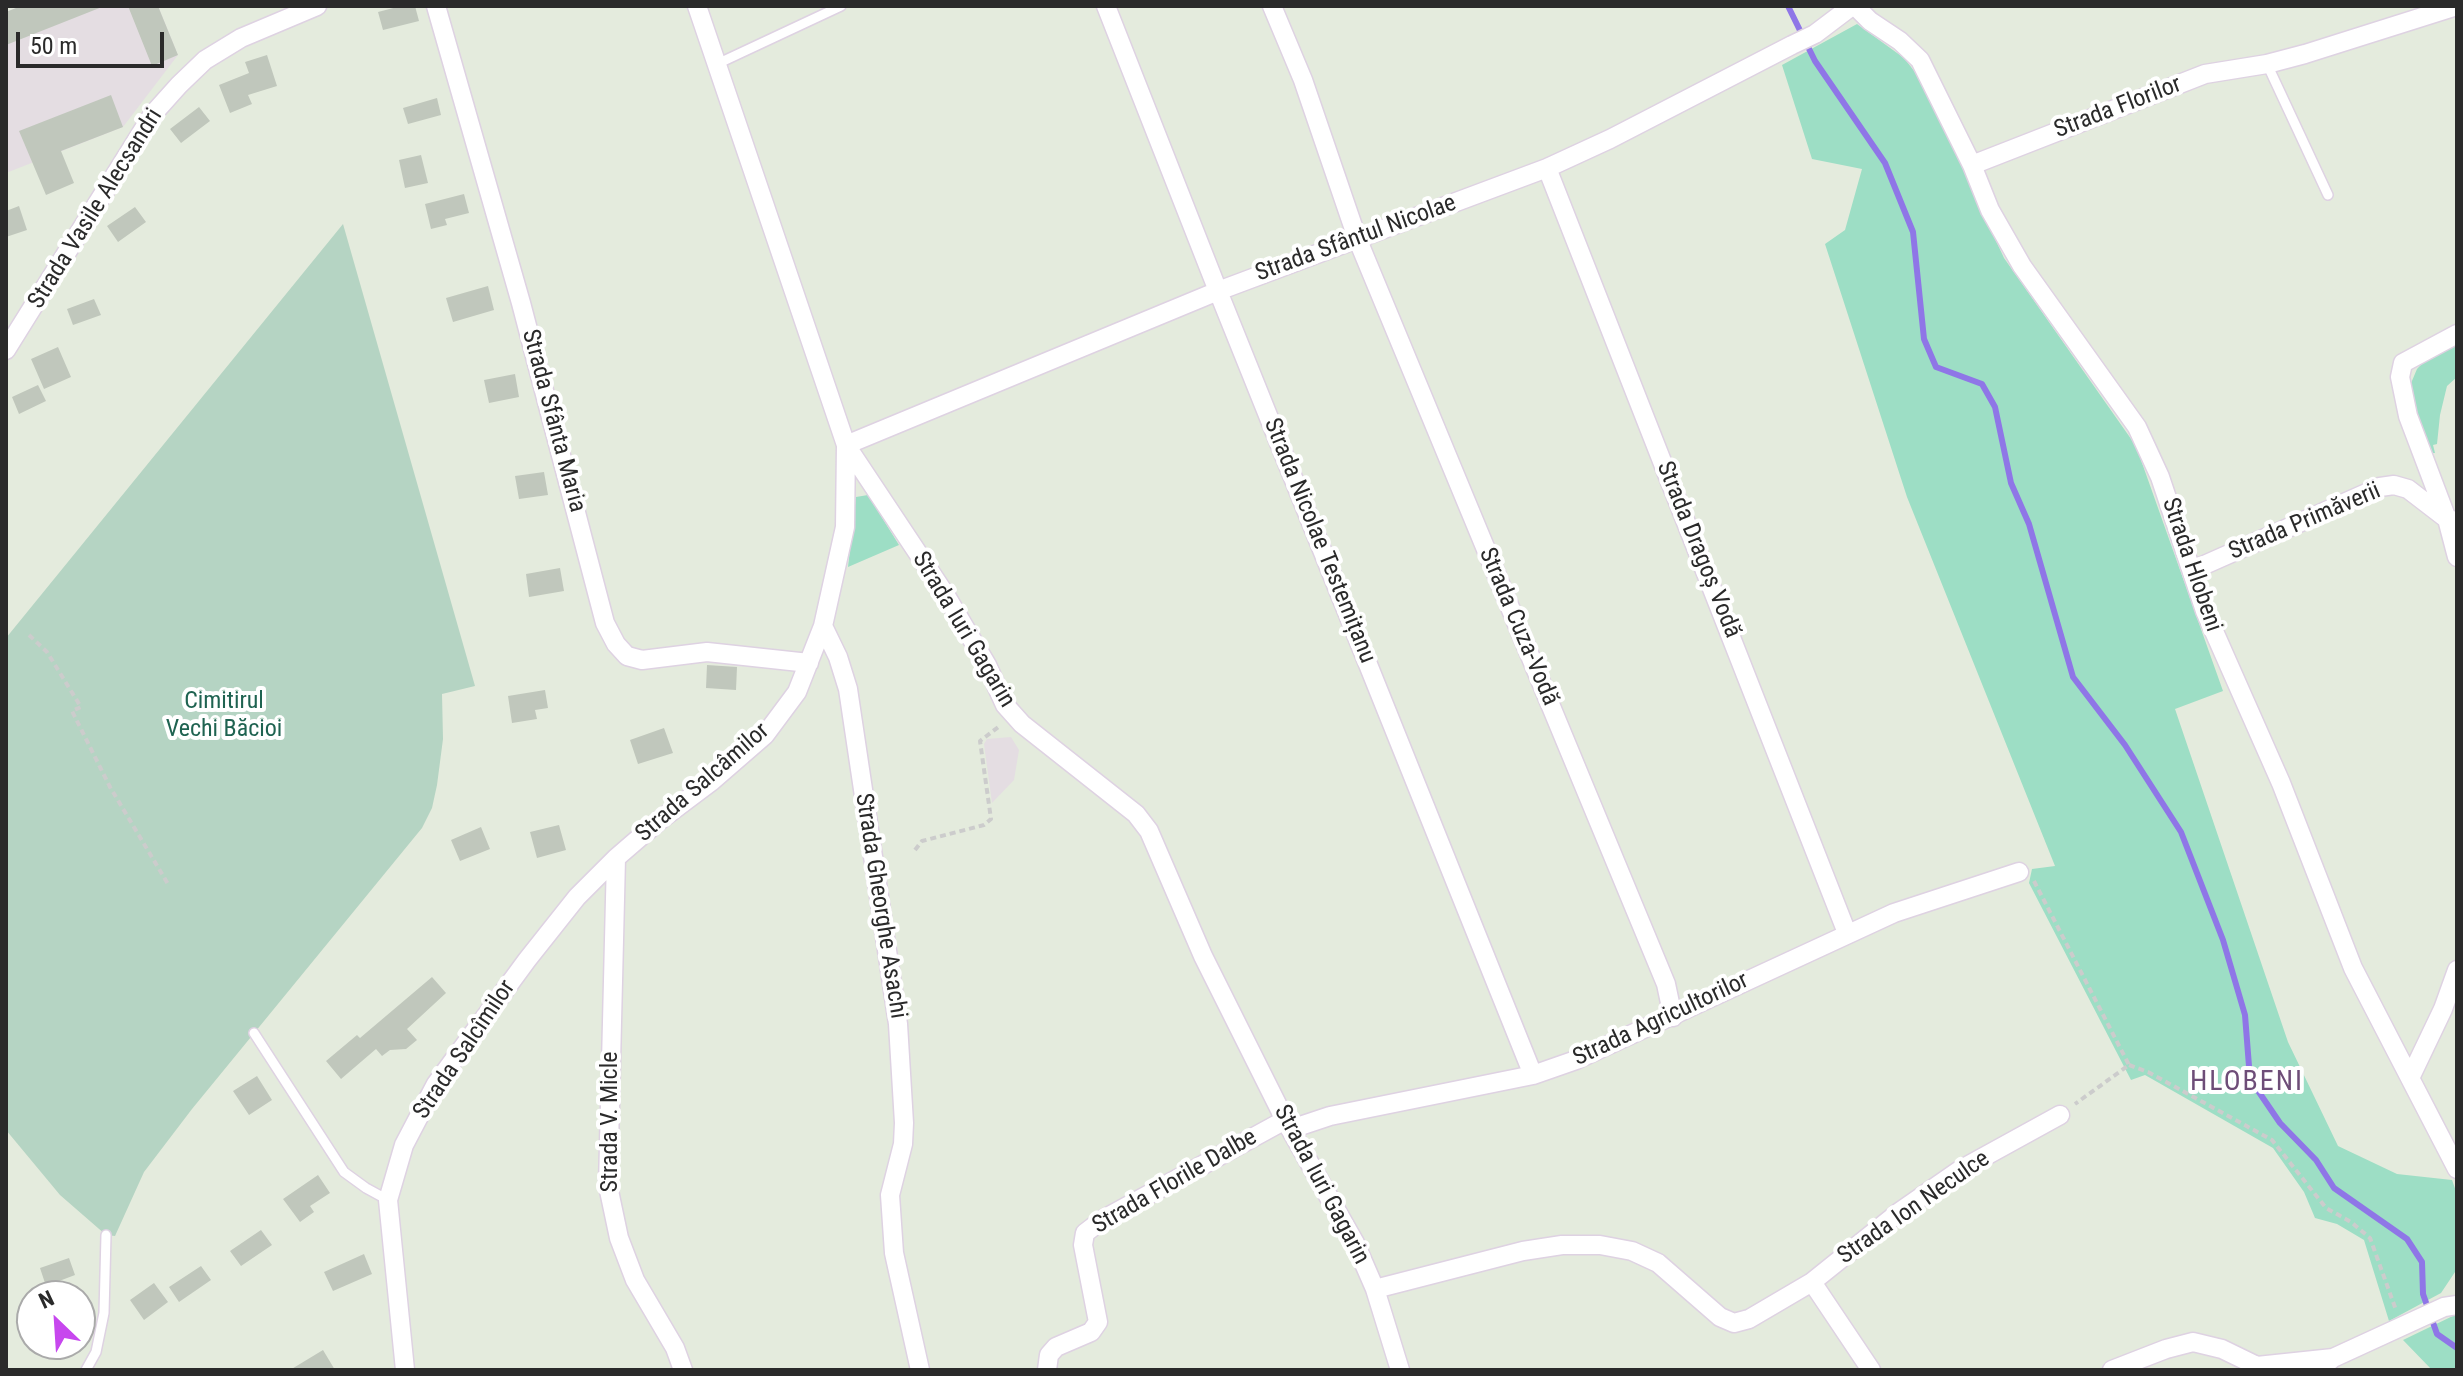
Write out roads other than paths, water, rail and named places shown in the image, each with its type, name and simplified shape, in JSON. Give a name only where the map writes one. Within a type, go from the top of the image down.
[{"type":"street","name":"Strada Vasile Alecsandri","points":[[6,350],[153,114],[179,85],[205,60],[241,38],[317,6]]},
{"type":"street","name":"Strada Sfânta Maria","points":[[436,6],[517,288],[605,623],[616,644],[627,656],[642,660],[707,652],[809,663]]},
{"type":"street","name":"Strada Iuri Gagarin","points":[[697,6],[846,445],[945,594],[987,665],[1005,705],[1015,717],[1136,814],[1149,831],[1203,956],[1288,1124],[1355,1243],[1375,1289],[1400,1370]]},
{"type":"street","name":"Strada Nicolae Testemițanu","points":[[1106,6],[1533,1075]]},
{"type":"street","name":"Strada Cuza-Vodă","points":[[1272,6],[1303,80],[1357,238],[1660,969],[1673,1017]]},
{"type":"street","name":"Strada Sfântul Nicolae","points":[[846,445],[1218,291],[1547,168],[1815,34],[1853,6]]},
{"type":"street","name":"Strada Hlobeni","points":[[1853,6],[1920,60],[1972,165],[1990,210],[2022,266],[2137,427],[2160,477],[2205,611],[2281,783],[2353,968],[2457,1169]]},
{"type":"street","name":"Strada Florilor","points":[[1972,165],[2205,74],[2267,64],[2457,6]]},
{"type":"street","name":"Strada Dragoș Vodă","points":[[1547,168],[1847,933]]},
{"type":"street","points":[[2457,334],[2403,363],[2400,377],[2408,416],[2452,520],[2457,557]]},
{"type":"street","points":[[809,663],[823,626],[845,527],[846,445]]},
{"type":"street","name":"Strada Primăverii","points":[[2193,570],[2380,487],[2394,485],[2408,489],[2452,520]]},
{"type":"street","name":"Strada Gheorghe Asachi","points":[[823,626],[838,657],[848,689],[898,1024],[904,1123],[903,1144],[890,1195],[893,1239],[920,1370]]},
{"type":"street","name":"Strada Salcâmilor","points":[[616,858],[765,735],[797,692],[809,663]]},
{"type":"street","name":"Strada Salcîmilor","points":[[405,1370],[388,1200],[404,1145],[436,1084],[527,960],[577,897],[616,858]]},
{"type":"street","name":"Strada V. Micle","points":[[616,858],[608,1186],[619,1238],[635,1280],[675,1348],[683,1370]]},
{"type":"street","name":"Strada Agricultorilor","points":[[1288,1124],[1533,1075],[1576,1060],[1673,1017],[1894,913],[2019,872]]},
{"type":"street","points":[[2411,1076],[2443,1009],[2457,970]]},
{"type":"street","name":"Strada Ion Neculce","points":[[1375,1289],[1523,1251],[1600,1245],[1632,1251],[1658,1263],[1720,1317],[1734,1323],[1749,1319],[1812,1282],[1898,1213],[1960,1170],[2060,1115]]},
{"type":"street","name":"Strada Florile Dalbe","points":[[1047,1370],[1049,1355],[1056,1347],[1091,1332],[1098,1322],[1083,1245],[1085,1233],[1102,1220],[1288,1124]]},
{"type":"street","points":[[1812,1282],[1871,1370]]},
{"type":"street","points":[[2112,1370],[2193,1342],[2222,1349],[2260,1368],[2327,1364],[2448,1307],[2457,1292]]},
{"type":"lane","points":[[717,64],[841,6]]},
{"type":"lane","points":[[2267,64],[2328,195]]},
{"type":"lane","points":[[254,1033],[344,1172],[388,1200]]},
{"type":"lane","points":[[86,1370],[96,1352],[104,1313],[106,1235]]},
{"type":"waterway","points":[[1788,6],[1815,61],[1885,163],[1913,232],[1924,339],[1936,367],[1982,384],[1995,407],[2011,483],[2029,524],[2073,677],[2125,745],[2181,832],[2223,940],[2245,1015],[2250,1079],[2280,1123],[2316,1160],[2334,1188],[2407,1239],[2422,1262],[2423,1294],[2437,1334],[2457,1348]]},
{"type":"district","name":"HLOBENI","points":[[2247,1083]]},
{"type":"park label","name":"Cimitirul Vechi Băcioi","points":[[224,716]]}]
